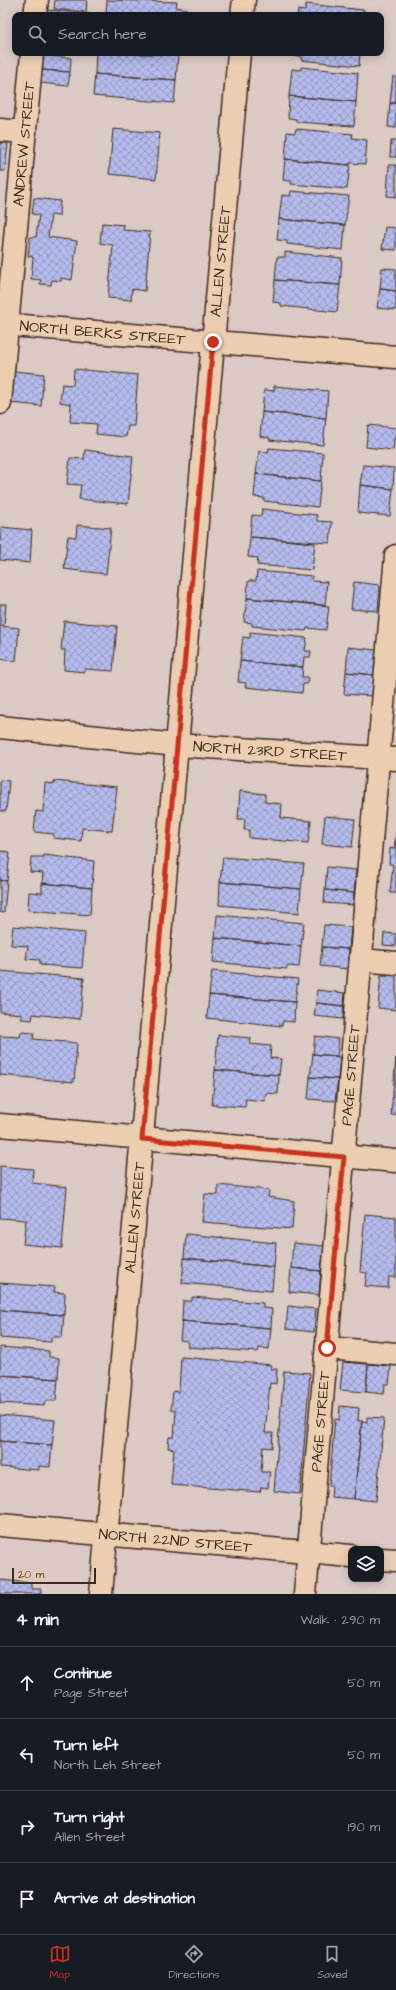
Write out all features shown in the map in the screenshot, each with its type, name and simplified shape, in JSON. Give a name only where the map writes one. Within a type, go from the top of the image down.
[{"type":"street","points":[[36,12],[37,0]]},
{"type":"street","points":[[242,12],[244,0]]},
{"type":"street","name":"ANDREW STREET","points":[[0,403],[4,324],[32,56]]},
{"type":"street","name":"ALLEN STREET","points":[[101,1594],[239,56]]},
{"type":"street","points":[[0,130],[25,132]]},
{"type":"street","name":"NORTH BERKS STREET","points":[[4,324],[396,357]]},
{"type":"street","name":"PAGE STREET","points":[[305,1594],[361,960],[387,758],[396,556]]},
{"type":"street","name":"NORTH 23RD STREET","points":[[0,727],[177,745],[387,758]]},
{"type":"street","points":[[361,960],[396,963]]},
{"type":"street","points":[[0,1125],[396,1161]]},
{"type":"street","points":[[327,1348],[396,1354]]},
{"type":"street","name":"NORTH 22ND STREET","points":[[0,1525],[348,1556]]},
{"type":"street","points":[[384,1559],[396,1560]]},
{"type":"building","points":[[55,0],[87,0],[86,12],[54,9]]},
{"type":"building","points":[[107,0],[177,2],[176,7],[187,9],[186,12],[106,12]]},
{"type":"building","points":[[306,4],[364,10],[364,12],[298,12],[298,10],[305,11]]},
{"type":"building","points":[[45,10],[70,12],[45,12]]},
{"type":"building","points":[[44,56],[71,58],[70,72],[42,70]]},
{"type":"building","points":[[96,56],[178,56],[176,80],[95,74]]},
{"type":"building","points":[[293,56],[360,56],[359,66],[301,60],[302,57]]},
{"type":"building","points":[[301,67],[358,73],[356,102],[289,96],[292,69],[301,70]]},
{"type":"building","points":[[42,70],[70,72],[68,86],[41,83]]},
{"type":"building","points":[[95,74],[176,80],[174,103],[93,96]]},
{"type":"building","points":[[393,76],[396,77],[396,103],[390,103]]},
{"type":"building","points":[[289,96],[356,102],[354,126],[296,122],[296,119],[288,118]]},
{"type":"building","points":[[390,103],[396,103],[396,128],[388,127]]},
{"type":"building","points":[[113,129],[160,133],[156,179],[109,174]]},
{"type":"building","points":[[296,129],[353,134],[352,138],[367,140],[365,164],[350,163],[350,165],[285,159],[287,132],[295,133]]},
{"type":"building","points":[[391,141],[396,141],[396,157],[390,157]]},
{"type":"building","points":[[0,143],[8,143],[5,171],[0,171]]},
{"type":"building","points":[[285,159],[350,165],[347,189],[291,184],[291,181],[283,180]]},
{"type":"building","points":[[389,165],[396,165],[396,197],[387,196]]},
{"type":"building","points":[[291,191],[349,196],[345,225],[279,219],[282,195],[290,196]]},
{"type":"building","points":[[34,198],[60,201],[59,216],[51,215],[48,237],[77,241],[72,280],[61,278],[61,281],[52,280],[51,285],[40,284],[41,280],[31,279],[33,257],[28,256],[30,237],[36,237],[39,215],[32,214]]},
{"type":"building","points":[[279,219],[345,225],[343,250],[287,244],[287,241],[277,240]]},
{"type":"building","points":[[102,223],[124,225],[123,230],[150,232],[145,291],[132,289],[131,300],[108,298],[113,245],[100,243]]},
{"type":"building","points":[[385,227],[396,228],[396,250],[382,249]]},
{"type":"building","points":[[285,252],[342,258],[340,285],[275,280],[277,257],[285,257]]},
{"type":"building","points":[[382,268],[396,269],[396,291],[380,289]]},
{"type":"building","points":[[275,280],[340,285],[337,312],[281,306],[281,303],[273,302]]},
{"type":"building","points":[[380,289],[396,291],[396,310],[377,308]]},
{"type":"building","points":[[74,369],[138,375],[134,426],[128,426],[126,437],[96,434],[97,424],[70,422],[71,404],[60,402],[62,384],[73,385]]},
{"type":"building","points":[[13,371],[44,374],[41,406],[10,403]]},
{"type":"building","points":[[274,386],[328,391],[326,418],[262,412],[264,390],[274,391]]},
{"type":"building","points":[[262,412],[326,418],[323,445],[269,440],[270,438],[260,436]]},
{"type":"building","points":[[368,425],[396,428],[393,450],[366,447]]},
{"type":"building","points":[[269,448],[323,453],[321,481],[256,474],[259,451],[268,452]]},
{"type":"building","points":[[85,450],[133,456],[128,504],[79,499],[81,485],[67,484],[70,458],[84,459]]},
{"type":"building","points":[[363,465],[394,468],[393,489],[360,485]]},
{"type":"building","points":[[256,474],[321,481],[318,507],[264,501],[264,498],[254,497]]},
{"type":"building","points":[[360,485],[393,489],[390,516],[358,513]]},
{"type":"building","points":[[262,509],[317,515],[317,521],[332,522],[330,543],[250,537],[252,515],[261,516]]},
{"type":"building","points":[[77,525],[111,528],[106,574],[64,569],[68,536],[76,537]]},
{"type":"building","points":[[1,527],[32,530],[30,563],[0,560]]},
{"type":"building","points":[[250,537],[315,543],[312,570],[257,565],[258,558],[248,557]]},
{"type":"building","points":[[257,571],[312,576],[312,581],[327,582],[325,605],[247,598],[248,581],[256,581]]},
{"type":"building","points":[[354,582],[380,585],[378,611],[351,609]]},
{"type":"building","points":[[247,598],[329,606],[326,630],[307,628],[306,631],[252,626],[252,623],[244,622]]},
{"type":"building","points":[[0,604],[6,604],[4,625],[0,625]]},
{"type":"building","points":[[64,621],[117,626],[113,671],[85,669],[85,672],[64,670],[65,650],[61,650]]},
{"type":"building","points":[[0,626],[19,628],[16,661],[0,659]]},
{"type":"building","points":[[250,632],[307,638],[305,651],[311,651],[310,657],[304,657],[303,667],[240,661],[243,637],[250,638]]},
{"type":"building","points":[[348,647],[376,650],[374,675],[346,672]]},
{"type":"building","points":[[240,661],[303,667],[302,677],[308,677],[307,684],[303,684],[302,693],[245,687],[246,683],[238,682]]},
{"type":"building","points":[[346,672],[374,675],[372,696],[344,694]]},
{"type":"building","points":[[0,780],[9,781],[6,811],[0,811]]},
{"type":"building","points":[[55,781],[117,787],[112,831],[82,828],[81,841],[53,838],[54,834],[34,832],[36,811],[43,812],[45,783],[54,784]]},
{"type":"building","points":[[240,791],[265,794],[265,802],[282,804],[281,818],[311,821],[308,843],[249,838],[249,830],[244,830],[245,819],[238,819]]},
{"type":"building","points":[[325,816],[355,819],[352,847],[322,844]]},
{"type":"building","points":[[396,833],[396,893],[390,893],[393,865],[389,864],[390,848],[394,849]]},
{"type":"building","points":[[0,851],[10,852],[7,881],[0,880]]},
{"type":"building","points":[[44,855],[94,861],[92,888],[42,883],[43,873],[30,872],[31,857],[44,857]]},
{"type":"building","points":[[223,857],[304,864],[301,889],[220,882]]},
{"type":"building","points":[[327,867],[356,870],[354,893],[325,890]]},
{"type":"building","points":[[0,880],[7,881],[4,913],[0,912]]},
{"type":"building","points":[[220,882],[301,889],[299,913],[219,905]]},
{"type":"building","points":[[42,883],[92,888],[90,915],[28,910],[29,892],[42,893]]},
{"type":"building","points":[[325,890],[354,893],[353,905],[324,903]]},
{"type":"building","points":[[217,915],[304,923],[301,946],[215,938]]},
{"type":"building","points":[[324,925],[351,927],[349,949],[322,947]]},
{"type":"building","points":[[13,926],[85,933],[82,968],[40,965],[40,960],[26,959],[28,946],[11,945]]},
{"type":"building","points":[[384,933],[396,934],[396,946],[383,945]]},
{"type":"building","points":[[215,938],[301,946],[299,967],[287,966],[287,969],[213,962]]},
{"type":"building","points":[[322,947],[349,949],[347,969],[320,966]]},
{"type":"building","points":[[0,971],[84,978],[80,1019],[33,1014],[32,1020],[21,1019],[22,1014],[0,1012]]},
{"type":"building","points":[[212,971],[298,979],[295,1002],[209,995]]},
{"type":"building","points":[[381,975],[396,976],[396,1010],[378,1008]]},
{"type":"building","points":[[317,990],[345,993],[344,1006],[316,1003]]},
{"type":"building","points":[[209,995],[295,1002],[294,1022],[283,1021],[282,1026],[207,1018]]},
{"type":"building","points":[[316,1003],[344,1006],[343,1019],[314,1016]]},
{"type":"building","points":[[21,1032],[34,1033],[33,1039],[77,1043],[74,1082],[0,1075],[0,1036],[20,1037]]},
{"type":"building","points":[[218,1035],[251,1038],[250,1044],[271,1046],[270,1058],[281,1059],[279,1075],[215,1070]]},
{"type":"building","points":[[315,1036],[339,1039],[337,1056],[313,1054]]},
{"type":"building","points":[[313,1054],[340,1057],[338,1079],[310,1077]]},
{"type":"building","points":[[396,1058],[396,1115],[391,1115]]},
{"type":"building","points":[[215,1070],[279,1075],[278,1094],[266,1093],[265,1101],[246,1099],[245,1107],[212,1105]]},
{"type":"building","points":[[310,1077],[338,1079],[335,1101],[308,1099]]},
{"type":"building","points":[[0,1166],[33,1169],[32,1183],[67,1187],[62,1248],[23,1244],[26,1220],[0,1218]]},
{"type":"building","points":[[218,1185],[269,1190],[268,1197],[294,1201],[292,1229],[202,1222],[205,1194],[218,1195]]},
{"type":"building","points":[[365,1214],[396,1217],[396,1277],[389,1277],[388,1288],[365,1286],[367,1273],[360,1272]]},
{"type":"building","points":[[186,1234],[276,1243],[274,1267],[184,1258]]},
{"type":"building","points":[[293,1243],[324,1246],[321,1271],[291,1268]]},
{"type":"building","points":[[184,1258],[274,1267],[272,1291],[182,1283]]},
{"type":"building","points":[[291,1268],[321,1271],[319,1295],[289,1292]]},
{"type":"building","points":[[0,1283],[55,1287],[54,1292],[65,1293],[64,1315],[0,1310]]},
{"type":"building","points":[[192,1297],[263,1303],[263,1308],[272,1309],[271,1328],[182,1321],[183,1301],[192,1301]]},
{"type":"building","points":[[288,1306],[316,1309],[314,1332],[286,1329]]},
{"type":"building","points":[[0,1310],[64,1315],[62,1337],[51,1337],[51,1342],[0,1338]]},
{"type":"building","points":[[182,1321],[271,1328],[269,1349],[259,1348],[258,1352],[188,1347],[187,1341],[180,1340]]},
{"type":"building","points":[[0,1347],[49,1351],[49,1357],[59,1358],[58,1379],[0,1375]]},
{"type":"building","points":[[181,1357],[272,1365],[271,1369],[277,1369],[276,1384],[270,1383],[265,1433],[273,1433],[272,1448],[263,1447],[261,1472],[270,1472],[268,1488],[261,1487],[260,1492],[171,1485],[174,1449],[168,1448],[169,1437],[174,1437],[176,1410],[171,1410],[173,1391],[179,1392]]},
{"type":"building","points":[[343,1362],[368,1364],[366,1392],[340,1390]]},
{"type":"building","points":[[368,1364],[391,1366],[389,1384],[385,1384],[384,1394],[366,1392]]},
{"type":"building","points":[[284,1371],[310,1373],[300,1494],[274,1491]]},
{"type":"building","points":[[0,1375],[58,1379],[56,1401],[45,1401],[44,1406],[0,1403]]},
{"type":"building","points":[[340,1406],[359,1408],[358,1421],[362,1421],[354,1499],[331,1497],[332,1486],[329,1486],[335,1419],[339,1420]]},
{"type":"building","points":[[0,1415],[55,1420],[52,1445],[0,1441]]},
{"type":"building","points":[[367,1417],[384,1418],[376,1501],[354,1499],[362,1421],[367,1422]]},
{"type":"building","points":[[0,1441],[52,1445],[50,1467],[39,1466],[39,1470],[0,1467]]},
{"type":"building","points":[[0,1580],[31,1583],[31,1589],[41,1589],[41,1594],[0,1594]]},
{"type":"route","points":[[213,342],[142,1139],[344,1157],[327,1348]]}]
